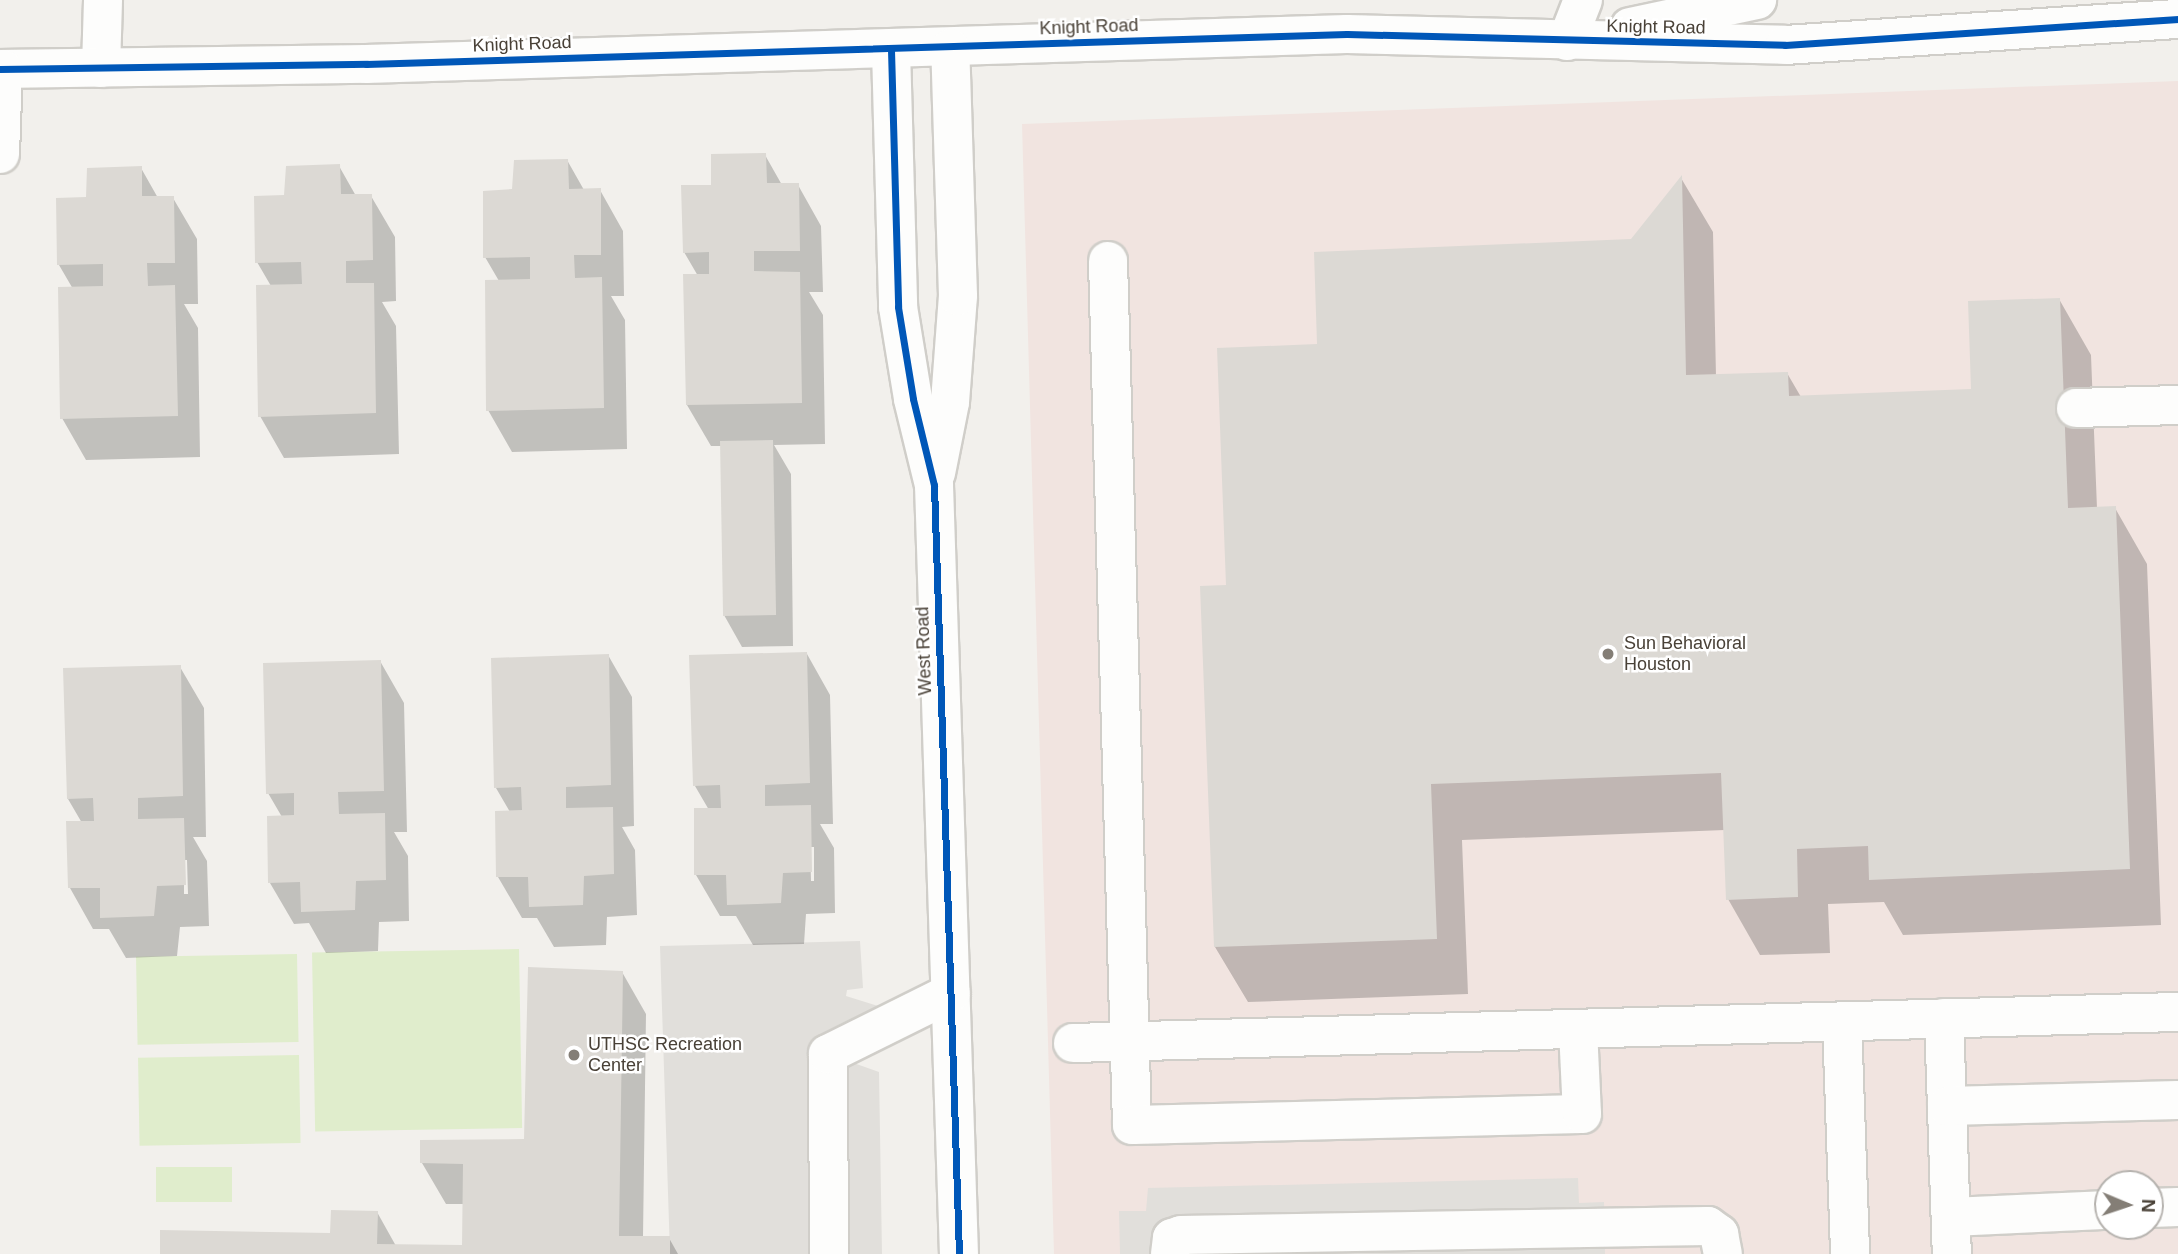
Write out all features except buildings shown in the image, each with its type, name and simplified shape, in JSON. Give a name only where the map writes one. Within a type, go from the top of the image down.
[{"type":"street","points":[[101,68],[103,0]]},
{"type":"street","points":[[1567,41],[1583,0]]},
{"type":"street","name":"Knight Road","points":[[1567,41],[1757,0]]},
{"type":"street","name":"Knight Road","points":[[2,69],[891,50],[1348,34],[1785,45],[2178,19]]},
{"type":"street","name":"West Road","points":[[950,48],[957,336],[934,485],[959,1254]]},
{"type":"street","name":"West Road","points":[[891,50],[898,307],[913,399],[934,485]]},
{"type":"street","points":[[0,151],[2,69]]},
{"type":"street","points":[[1108,261],[1132,1125],[1582,1114],[1578,1029]]},
{"type":"street","points":[[2076,408],[2178,405]]},
{"type":"street","points":[[829,1254],[828,1054],[951,993]]},
{"type":"street","points":[[1073,1043],[2178,1012]]},
{"type":"street","points":[[1944,1018],[1952,1254]]},
{"type":"street","points":[[1842,1021],[1850,1254]]},
{"type":"street","points":[[1947,1106],[2178,1100]]},
{"type":"street","points":[[1951,1217],[2094,1211]]},
{"type":"street","points":[[1170,1254],[1172,1238],[1181,1235],[1555,1241],[1708,1226],[1719,1234],[1723,1254]]},
{"type":"shaded area","name":"Sun Behavioral Houston","points":[[2178,81],[2178,1254],[1054,1254],[1022,124]]},
{"type":"shaded area","points":[[860,941],[863,988],[847,990],[846,996],[878,1006],[879,1045],[848,1061],[879,1072],[882,1254],[670,1254],[660,946]]},
{"type":"shaded area","points":[[1578,1178],[1579,1203],[1604,1202],[1605,1254],[1120,1254],[1119,1211],[1146,1211],[1148,1188]]},
{"type":"green space","points":[[519,949],[522,1128],[315,1132],[312,953]]},
{"type":"green space","points":[[297,954],[299,1042],[138,1045],[136,957]]},
{"type":"green space","points":[[299,1055],[301,1143],[140,1146],[138,1058]]},
{"type":"green space","points":[[156,1167],[232,1167],[232,1202],[156,1202]]},
{"type":"cycle path","points":[[0,69],[366,64],[1347,34],[1785,45],[2178,19]]},
{"type":"cycle path","points":[[891,50],[898,307],[913,399],[934,485],[959,1254]]},
{"type":"place","name":"Sun Behavioral Houston","points":[[1608,654]]},
{"type":"place","name":"UTHSC Recreation Center","points":[[574,1055]]}]
